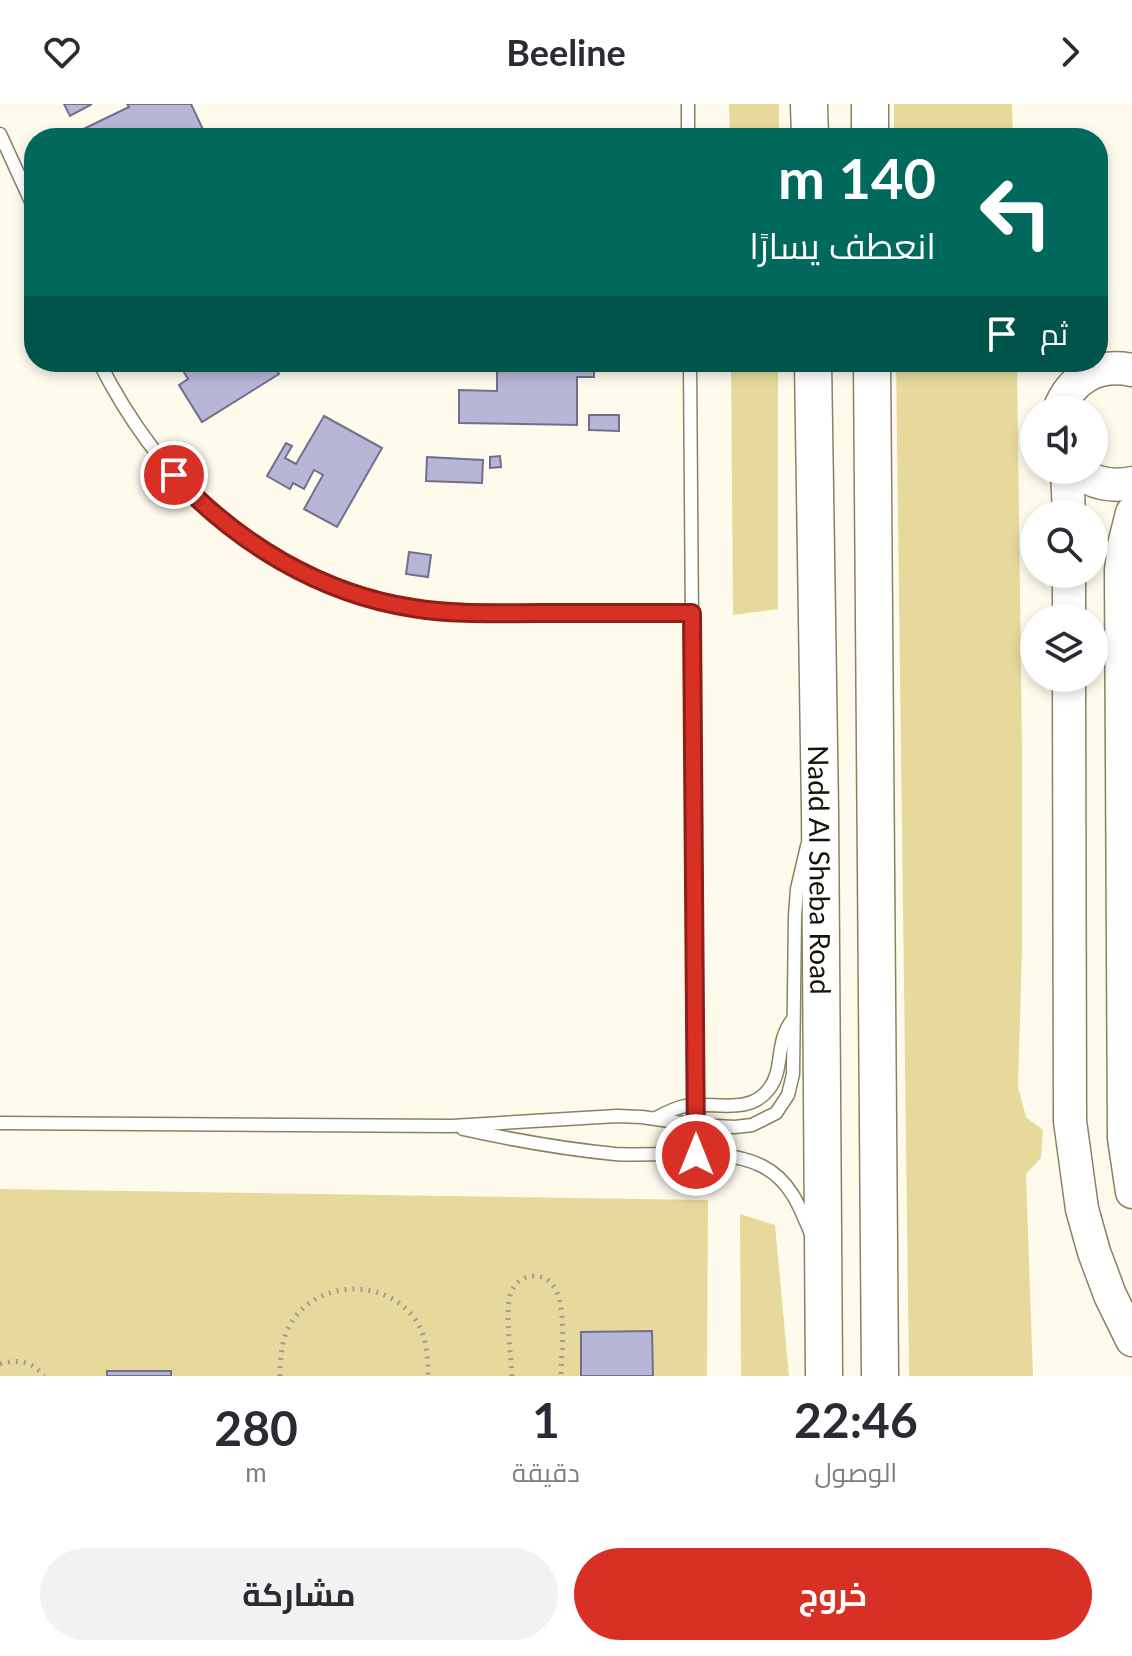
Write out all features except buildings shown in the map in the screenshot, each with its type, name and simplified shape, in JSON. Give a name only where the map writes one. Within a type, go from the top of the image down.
[{"type":"main road","points":[[809,104],[810,128]]},
{"type":"main road","points":[[870,104],[870,128]]},
{"type":"main road","name":"Nadd Al Sheba Road","points":[[813,372],[824,1376]]},
{"type":"main road","name":"Nadd Al Sheba Road","points":[[872,372],[880,1376]]},
{"type":"street","points":[[1108,368],[1132,370]]},
{"type":"street","points":[[1065,396],[1079,379],[1093,372]]},
{"type":"street","points":[[1103,484],[1132,483]]},
{"type":"street","points":[[1132,513],[1124,545],[1121,601],[1124,1138],[1132,1192]]},
{"type":"street","points":[[1069,692],[1070,1121],[1074,1166],[1094,1252],[1132,1340]]},
{"type":"lane","points":[[688,104],[688,128]]},
{"type":"lane","points":[[0,134],[24,186]]},
{"type":"lane","points":[[104,372],[118,400],[154,453],[194,497],[242,537],[294,569],[352,593],[412,608],[474,614],[692,613]]},
{"type":"lane","points":[[690,372],[696,1155]]},
{"type":"lane","points":[[0,1123],[452,1126],[617,1116],[656,1118],[696,1125],[752,1125],[776,1113],[792,1084],[797,889],[809,836],[820,811]]},
{"type":"lane","points":[[656,1118],[677,1108],[742,1105],[762,1096],[775,1079],[782,1037],[793,1019]]},
{"type":"lane","points":[[452,1126],[527,1142],[600,1152],[748,1160],[777,1176],[798,1201],[823,1264]]},
{"type":"path","points":[[512,1376],[510,1294],[520,1281],[535,1276],[550,1281],[559,1293],[561,1376]]},
{"type":"path","points":[[280,1376],[286,1332],[298,1313],[316,1298],[337,1290],[359,1288],[382,1293],[401,1305],[417,1322],[428,1357],[428,1376]]},
{"type":"path","points":[[0,1364],[25,1362],[44,1376]]},
{"type":"shaded area","points":[[729,104],[779,104],[779,128],[730,128]]},
{"type":"shaded area","points":[[894,104],[1012,104],[1013,128],[894,128]]},
{"type":"shaded area","points":[[731,372],[778,372],[778,609],[733,615]]},
{"type":"shaded area","points":[[896,372],[1017,372],[1022,746],[1018,1086],[1026,1117],[1043,1130],[1041,1158],[1026,1174],[1033,1376],[909,1376]]},
{"type":"shaded area","points":[[0,1189],[708,1200],[707,1376],[0,1376]]},
{"type":"shaded area","points":[[740,1214],[775,1225],[789,1376],[741,1376]]},
{"type":"route","points":[[174,475],[194,497],[242,537],[294,569],[352,593],[412,608],[474,614],[692,613],[696,1155]]}]
